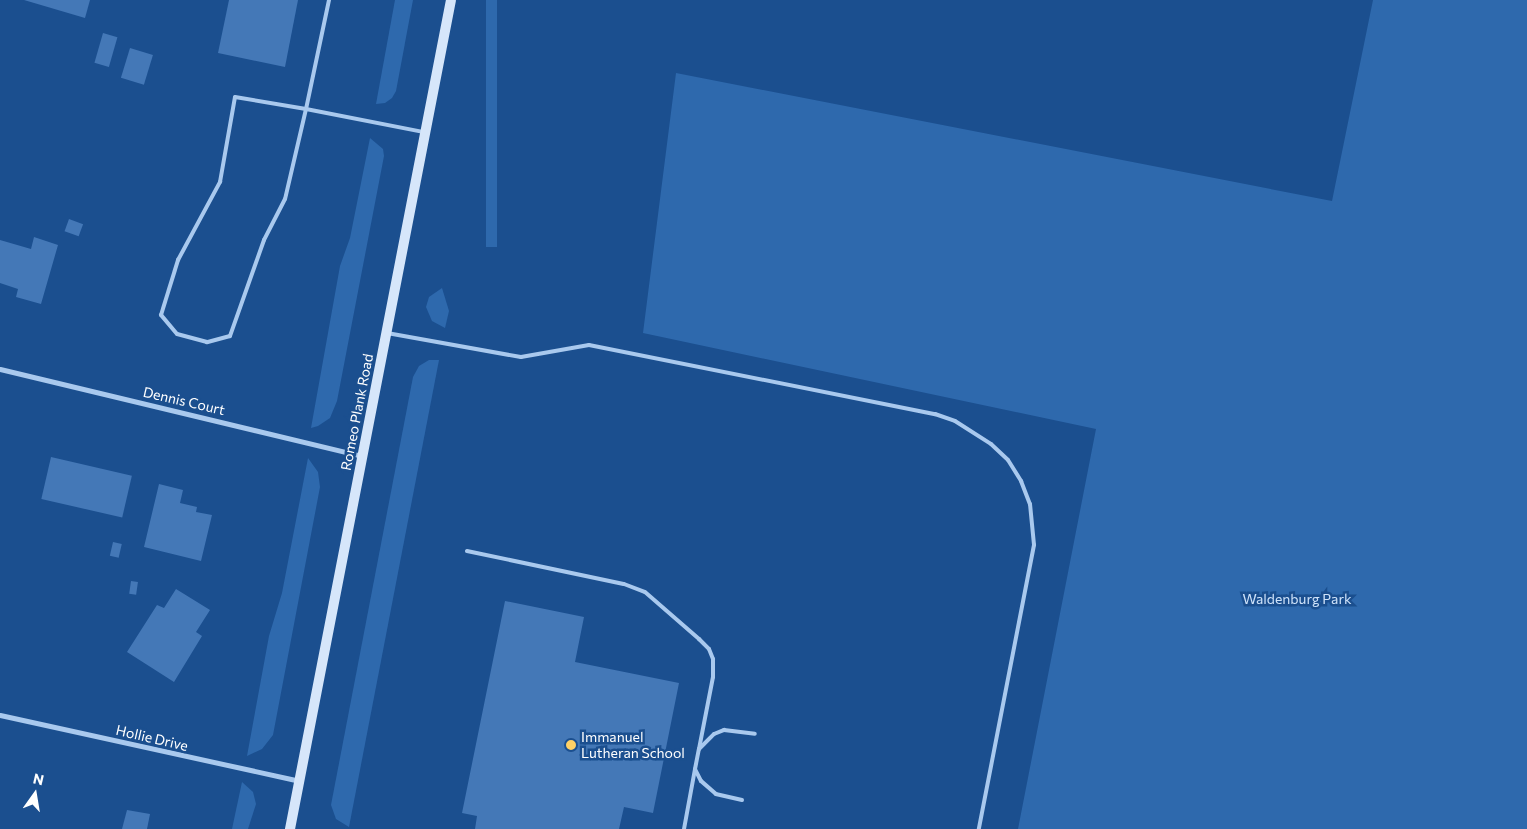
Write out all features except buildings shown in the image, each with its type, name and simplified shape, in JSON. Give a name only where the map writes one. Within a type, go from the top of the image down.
[{"type":"main road","name":"Romeo Plank Road","points":[[290,829],[451,0]]},
{"type":"street","name":"Dennis Court","points":[[0,369],[362,456]]},
{"type":"street","name":"Hollie Drive","points":[[0,715],[300,781]]},
{"type":"lane","points":[[329,0],[306,109],[285,199],[264,240],[230,336],[207,342],[177,334],[161,315],[178,260],[220,182],[235,97],[306,109],[425,132]]},
{"type":"lane","points":[[387,333],[521,357],[589,345],[935,414],[955,421],[991,444],[1008,460],[1021,481],[1030,504],[1034,524],[1034,545],[979,829]]},
{"type":"lane","points":[[467,551],[624,584],[645,592],[708,649],[713,659],[713,677],[684,829]]},
{"type":"lane","points":[[699,749],[714,734],[724,730],[754,734]]},
{"type":"lane","points":[[695,769],[701,781],[716,794],[742,800]]},
{"type":"green space","points":[[395,0],[413,0],[396,91],[392,98],[385,103],[376,104]]},
{"type":"green space","points":[[486,0],[497,0],[497,247],[486,247]]},
{"type":"green space","name":"Waldenburg Park","points":[[1373,0],[1527,0],[1527,829],[1018,829],[1096,429],[643,333],[676,73],[1332,201]]},
{"type":"green space","points":[[370,138],[383,149],[384,156],[337,401],[330,418],[311,428],[340,266],[350,238]]},
{"type":"green space","points":[[442,288],[449,311],[445,328],[432,321],[426,307],[429,297]]},
{"type":"green space","points":[[429,360],[439,360],[349,827],[336,819],[331,805],[413,377],[419,366]]},
{"type":"green space","points":[[308,458],[318,472],[320,487],[273,735],[262,749],[247,756],[269,636],[282,593]]},
{"type":"green space","points":[[242,782],[253,792],[256,804],[248,829],[232,829]]},
{"type":"place","name":"Immanuel Lutheran School","points":[[571,745]]}]
